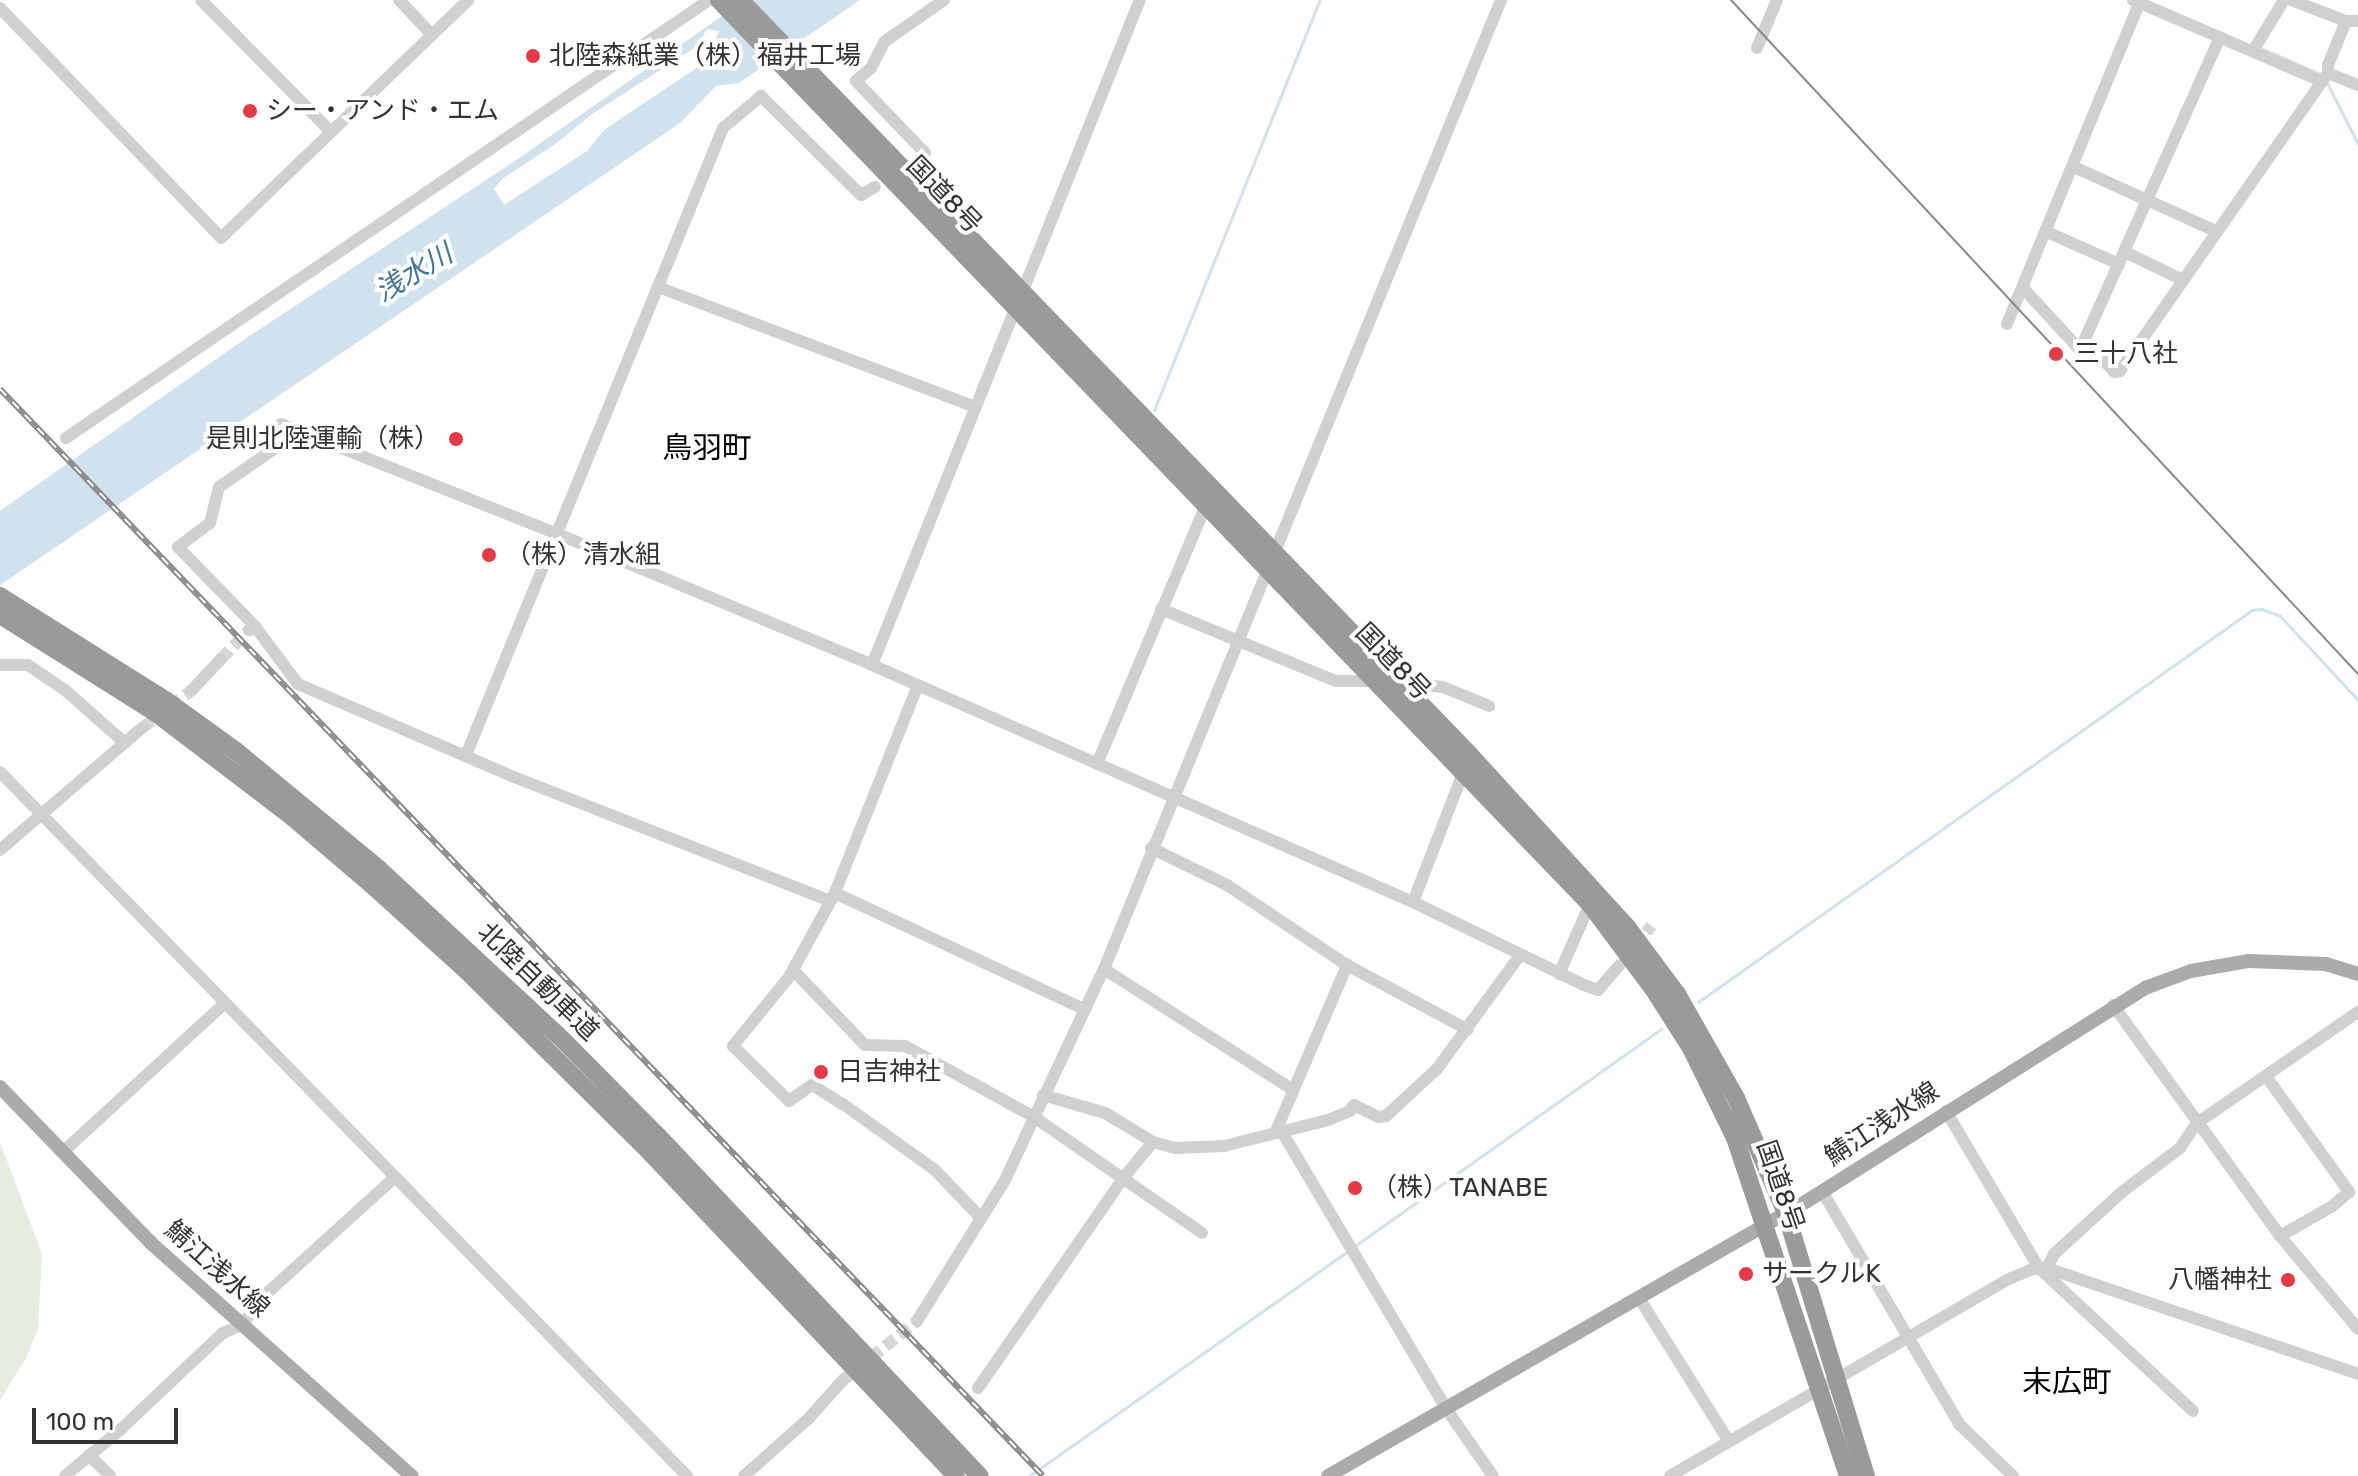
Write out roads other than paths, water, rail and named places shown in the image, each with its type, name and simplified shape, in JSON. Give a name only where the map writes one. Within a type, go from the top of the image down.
[{"type":"highway","name":"国道8号","points":[[719,0],[794,68],[1272,562],[1399,682],[1596,891],[1677,994],[1736,1098],[1786,1213],[1848,1476]]},
{"type":"highway","name":"国道8号","points":[[740,0],[794,68]]},
{"type":"highway","name":"国道8号","points":[[1019,300],[1205,507],[1272,562],[1375,681],[1590,904],[1654,990],[1691,1048],[1735,1138],[1866,1476]]},
{"type":"highway","name":"北陸自動車道","points":[[0,596],[10,614],[203,748],[371,884],[468,972],[614,1116],[956,1476]]},
{"type":"highway","name":"北陸自動車道","points":[[10,614],[167,701],[236,751],[379,869],[559,1036],[658,1136],[979,1476]]},
{"type":"main road","name":"鯖江浅水線","points":[[1328,1476],[1786,1213],[2113,1005],[2169,977],[2216,965],[2297,961],[2358,974]]},
{"type":"main road","name":"鯖江浅水線","points":[[0,1087],[151,1243],[412,1476]]},
{"type":"street","points":[[201,0],[330,131]]},
{"type":"street","points":[[399,0],[432,35]]},
{"type":"street","points":[[0,8],[221,238],[468,0]]},
{"type":"street","points":[[66,438],[709,0]]},
{"type":"street","points":[[915,163],[925,153],[856,81],[871,68],[884,42],[944,0]]},
{"type":"street","points":[[872,665],[1140,0]]},
{"type":"street","points":[[917,1321],[979,1216],[1005,1180],[1082,1008],[1104,969],[1501,0]]},
{"type":"street","points":[[1757,48],[1777,0]]},
{"type":"street","points":[[2253,51],[2284,0]]},
{"type":"street","points":[[2083,344],[2092,348],[2114,372],[2120,371],[2324,77],[2352,21],[2291,0]]},
{"type":"street","points":[[2007,324],[2074,167],[2136,1],[2253,51],[2324,77],[2358,85]]},
{"type":"street","points":[[2024,289],[2080,350],[2220,37]]},
{"type":"street","points":[[466,755],[723,128],[761,96],[861,195],[875,187]]},
{"type":"street","points":[[2074,167],[2216,231]]},
{"type":"street","points":[[2047,232],[2183,280]]},
{"type":"street","points":[[658,287],[975,407]]},
{"type":"street","points":[[281,424],[558,534],[872,665],[1413,902],[1598,990],[1620,965]]},
{"type":"street","points":[[300,431],[219,487],[210,523],[178,547],[252,627],[298,684],[466,755],[833,897],[1082,1008]]},
{"type":"street","points":[[1097,764],[1205,507]]},
{"type":"street","points":[[1161,609],[1336,681],[1399,682],[1443,687],[1489,706]]},
{"type":"street","points":[[192,690],[221,659]]},
{"type":"street","points":[[0,665],[28,665],[65,690],[125,743]]},
{"type":"street","points":[[918,685],[833,897],[793,970],[733,1046],[789,1101],[812,1085],[843,1104],[935,1170],[979,1216]]},
{"type":"street","points":[[0,850],[142,728]]},
{"type":"street","points":[[0,772],[687,1476]]},
{"type":"street","points":[[1413,902],[1463,773]]},
{"type":"street","points":[[1151,848],[1227,885],[1347,965],[1468,1030]]},
{"type":"street","points":[[1559,974],[1590,904]]},
{"type":"street","points":[[1043,1095],[1105,1113],[1153,1142],[1175,1148],[1224,1146],[1328,1120],[1350,1111],[1354,1105],[1379,1117],[1394,1112],[1437,1069],[1520,955]]},
{"type":"street","points":[[1347,965],[1293,1090],[1279,1132],[1445,1407],[1493,1476]]},
{"type":"street","points":[[1104,969],[1293,1090]]},
{"type":"street","points":[[793,970],[865,1045],[905,1046],[1034,1117],[1202,1233]]},
{"type":"street","points":[[64,1151],[224,1004]]},
{"type":"street","points":[[2113,1005],[2280,1236],[2358,1329]]},
{"type":"street","points":[[2043,1268],[2054,1254],[2111,1203],[2180,1148],[2197,1123],[2358,1012]]},
{"type":"street","points":[[2266,1076],[2349,1192],[2331,1207],[2280,1236]]},
{"type":"street","points":[[1946,1111],[2043,1268],[2193,1411]]},
{"type":"street","points":[[978,1388],[1124,1177],[1153,1142]]},
{"type":"street","points":[[65,1476],[223,1333],[242,1325],[265,1295],[394,1178]]},
{"type":"street","points":[[1822,1191],[1960,1425],[2013,1476]]},
{"type":"street","points":[[1670,1476],[2020,1273],[2043,1268],[2358,1374]]},
{"type":"street","points":[[1639,1298],[1728,1440]]},
{"type":"street","points":[[744,1476],[809,1418],[843,1380]]},
{"type":"street","points":[[89,1455],[110,1476]]},
{"type":"water","name":"浅水川","points":[[745,0],[860,0],[739,83],[716,86],[680,123],[0,585],[0,511],[242,341],[512,163]],"holes":[[[707,29],[719,31],[710,59],[604,130],[587,151],[504,205],[494,189],[502,179],[554,145],[592,114],[696,47]]]},
{"type":"waterway","points":[[1154,410],[1320,0]]},
{"type":"waterway","points":[[2263,49],[2318,73]]},
{"type":"waterway","points":[[2326,81],[2358,144]]},
{"type":"waterway","points":[[1698,1002],[2252,610],[2262,609],[2280,616],[2358,700]]},
{"type":"waterway","points":[[1356,1245],[1661,1029]]},
{"type":"waterway","points":[[1029,1476],[1349,1250]]},
{"type":"tunnel","points":[[221,659],[249,630]]},
{"type":"tunnel","points":[[142,728],[192,690]]},
{"type":"tunnel","points":[[1635,946],[1651,926]]},
{"type":"tunnel","points":[[843,1380],[917,1321]]},
{"type":"tram line","points":[[1731,0],[2358,674]]},
{"type":"railway","points":[[0,389],[1043,1476]]},
{"type":"place","name":"北陸森紙業（株）福井工場","points":[[533,56]]},
{"type":"place","name":"シー・アンド・エム","points":[[250,111]]},
{"type":"place","name":"三十八社","points":[[2056,354]]},
{"type":"place","name":"是則北陸運輸（株）","points":[[456,439]]},
{"type":"place","name":"（株）清水組","points":[[489,555]]},
{"type":"place","name":"日吉神社","points":[[821,1072]]},
{"type":"place","name":"（株）TANABE","points":[[1355,1188]]},
{"type":"place","name":"サークルK","points":[[1746,1274]]},
{"type":"place","name":"八幡神社","points":[[2288,1280]]},
{"type":"district","name":"鳥羽町","points":[[707,448]]},
{"type":"district","name":"末広町","points":[[2067,1382]]}]
